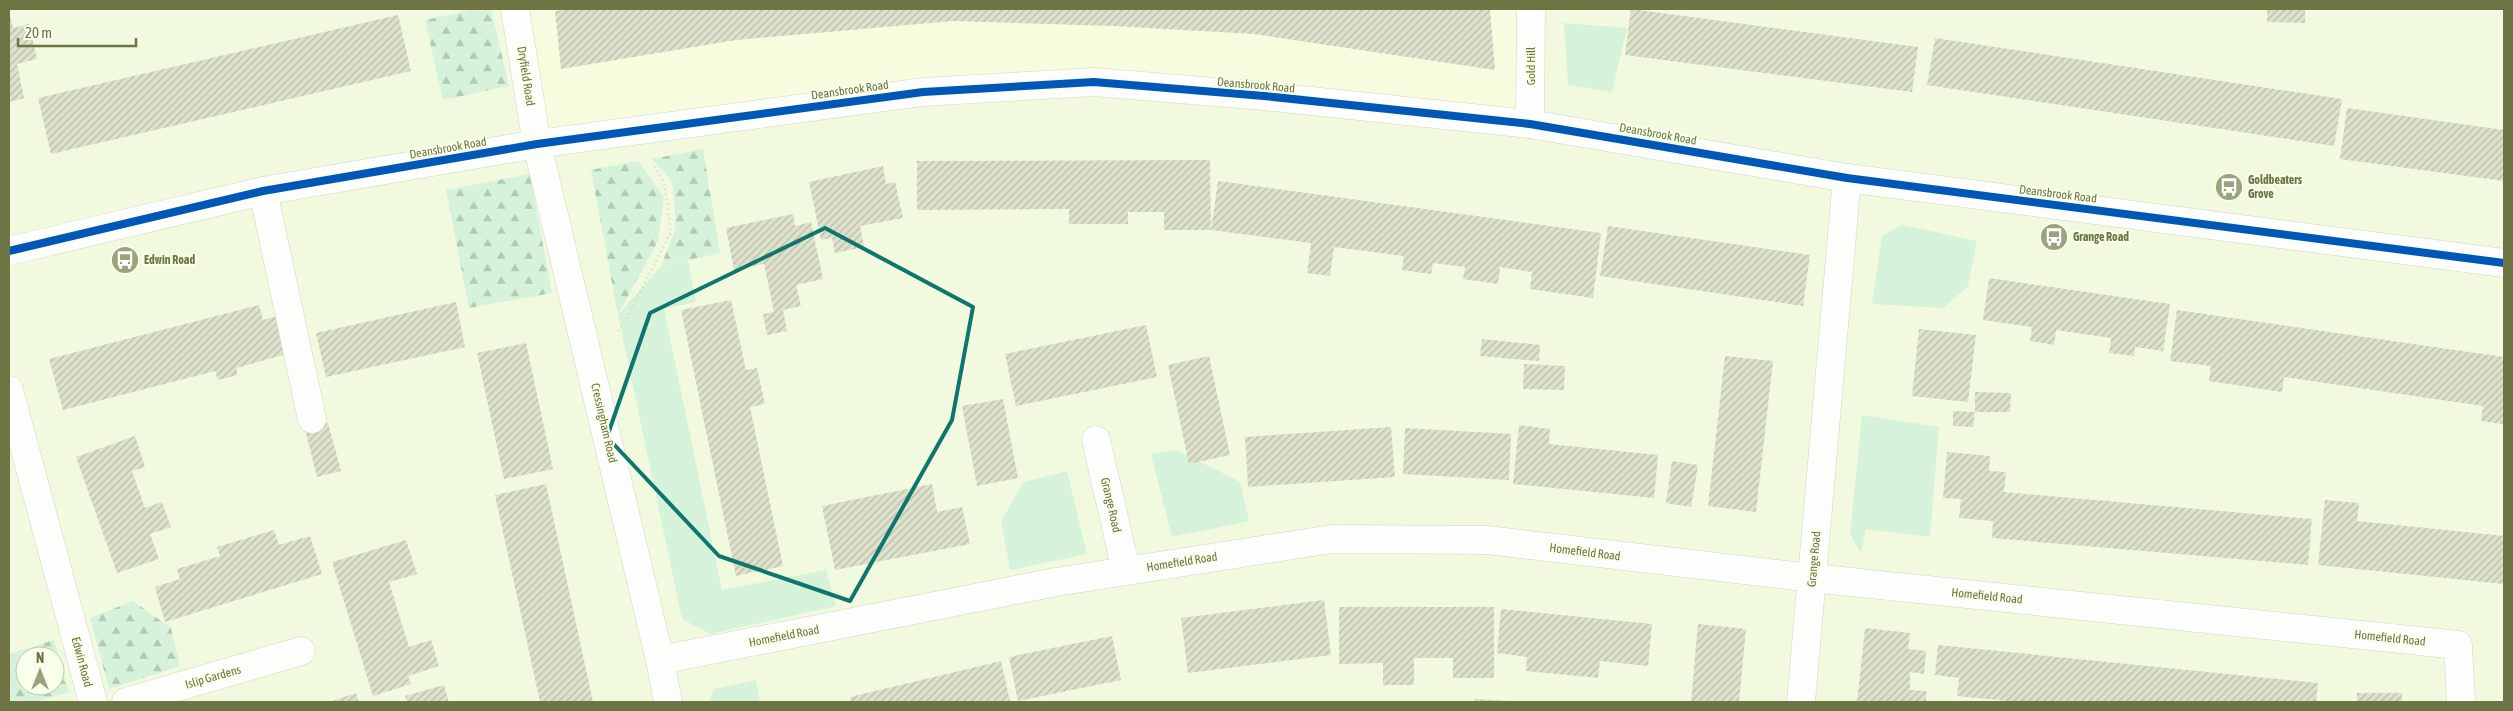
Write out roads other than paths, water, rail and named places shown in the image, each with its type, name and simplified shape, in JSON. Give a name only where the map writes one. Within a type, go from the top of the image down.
[{"type":"street","name":"Dryfield Road","points":[[515,9],[537,144]]},
{"type":"street","name":"Gold Hill","points":[[1530,124],[1531,9]]},
{"type":"street","name":"Deansbrook Road","points":[[9,251],[262,191],[537,144],[924,92],[1094,82],[1264,96],[1530,124],[1847,178],[2504,263]]},
{"type":"street","name":"Cressingham Road","points":[[537,144],[660,660],[668,702]]},
{"type":"street","name":"Grange Road","points":[[1801,702],[1847,178]]},
{"type":"street","points":[[262,191],[312,419]]},
{"type":"street","name":"Edwin Road","points":[[9,390],[93,702]]},
{"type":"street","name":"Grange Road","points":[[1096,440],[1126,570]]},
{"type":"street","name":"Homefield Road","points":[[660,660],[1056,582],[1332,539],[1477,540],[1812,578],[2458,645],[2461,702]]},
{"type":"street","name":"Islip Gardens","points":[[126,702],[301,651]]},
{"type":"place","name":"Goldbeaters Grove","points":[[2229,187]]},
{"type":"place","name":"Grange Road","points":[[2054,237]]},
{"type":"place","name":"Edwin Road","points":[[125,260]]}]
